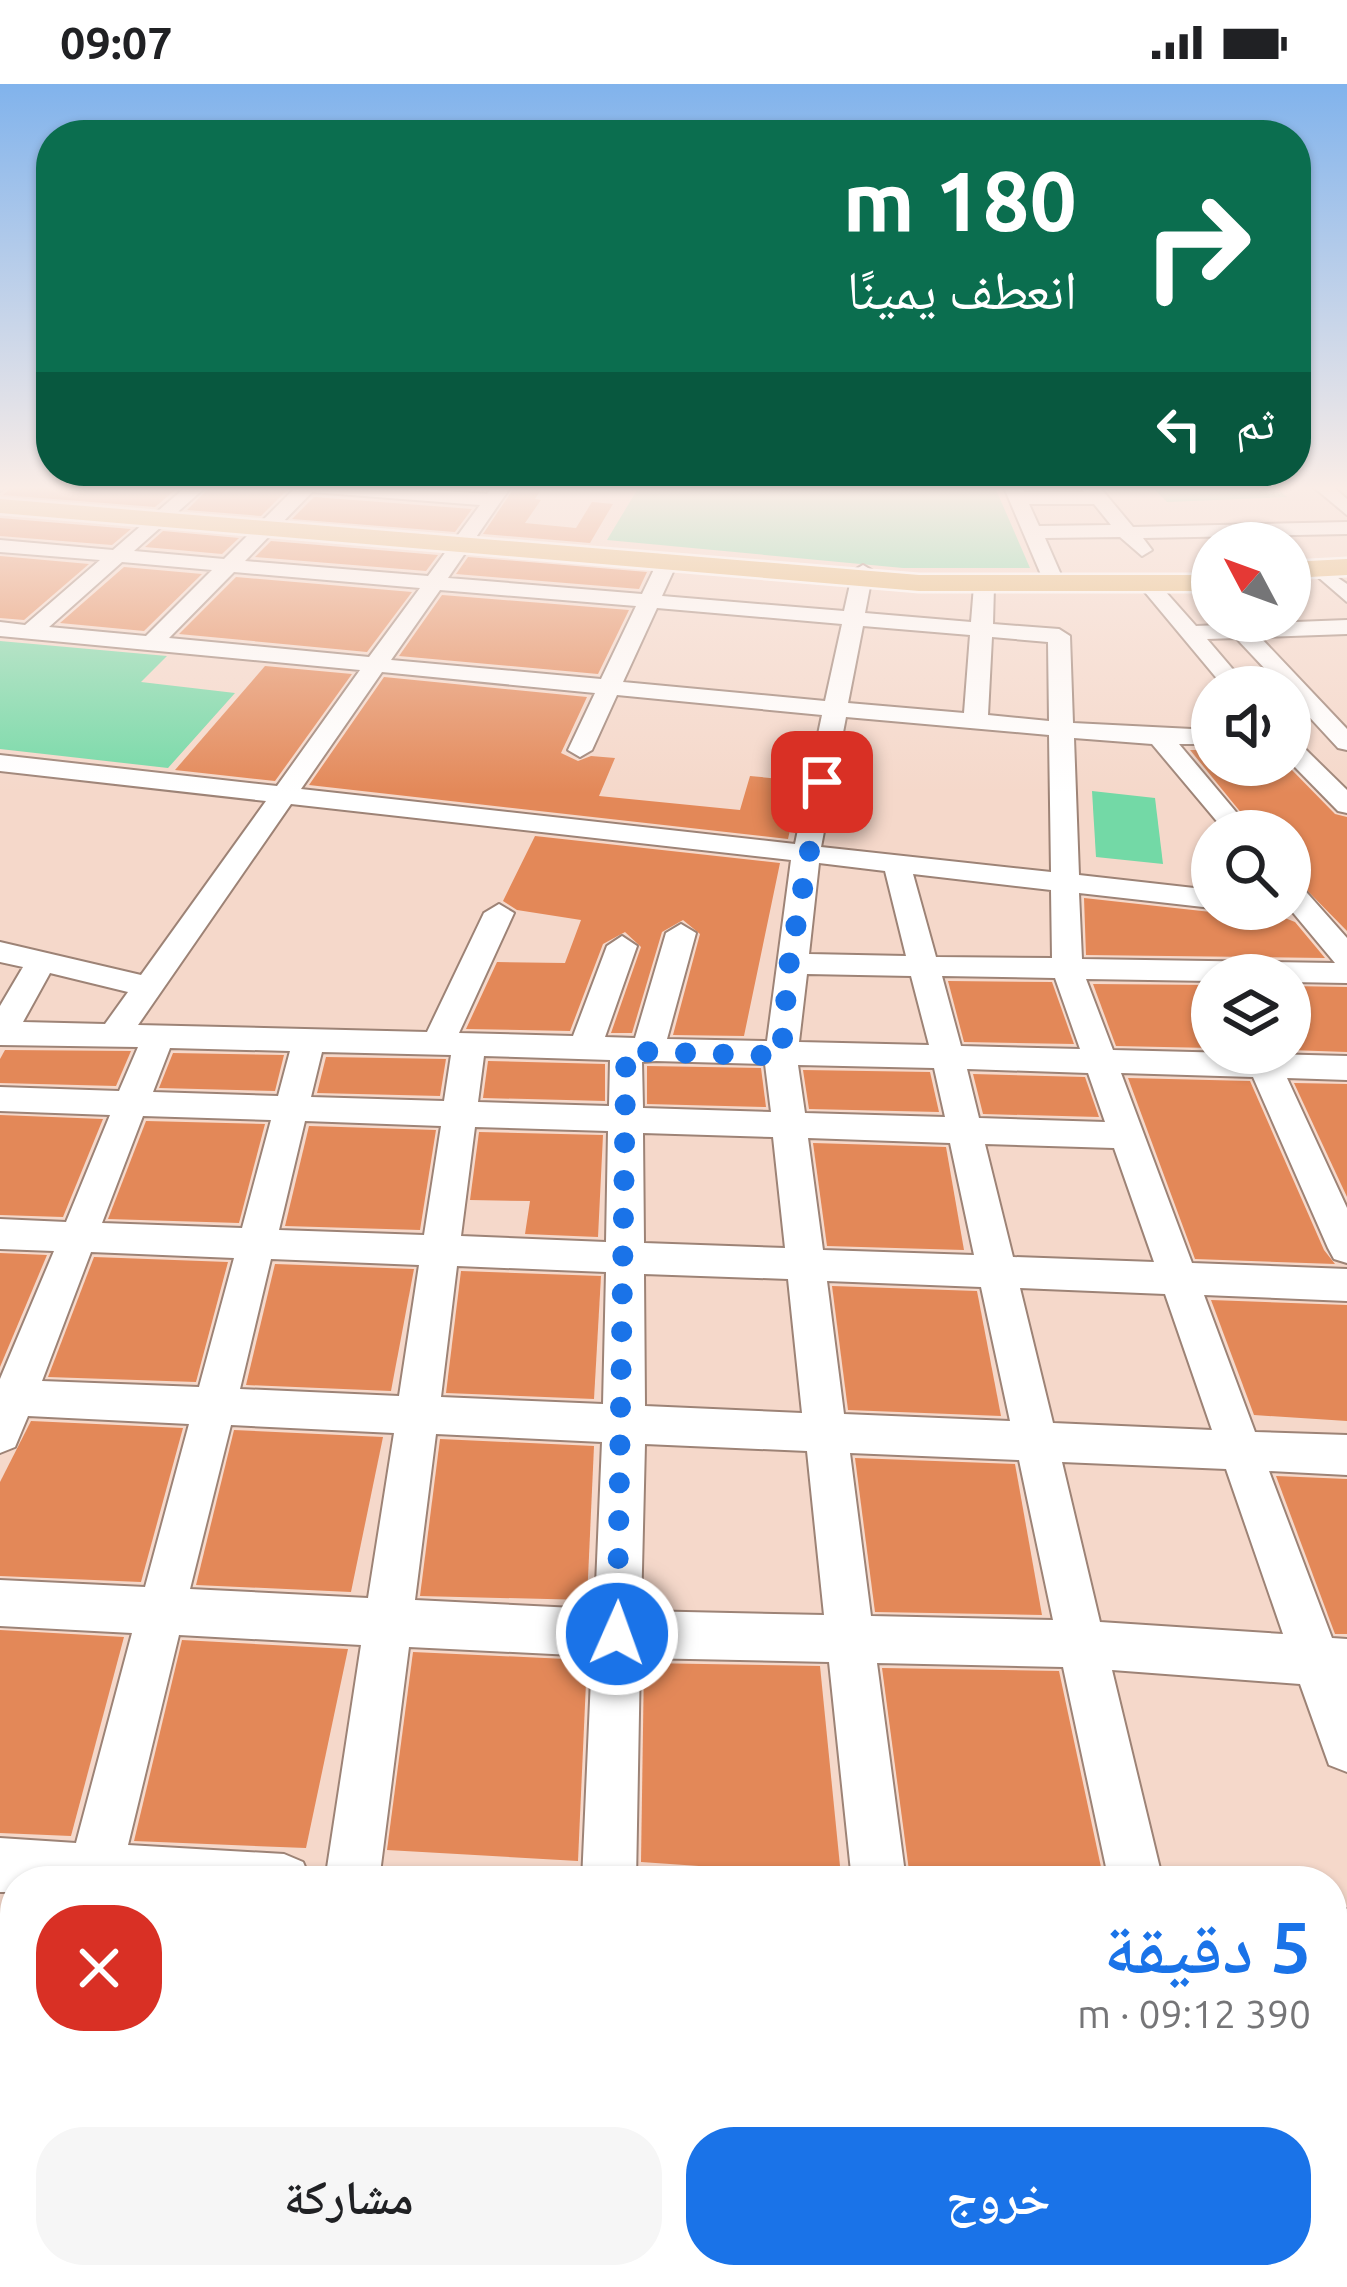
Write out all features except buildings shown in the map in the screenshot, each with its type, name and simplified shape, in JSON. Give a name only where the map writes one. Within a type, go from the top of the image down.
[{"type":"street","points":[[31,632],[82,588]]},
{"type":"street","points":[[152,643],[205,588]]},
{"type":"street","points":[[114,1035],[430,588]]},
{"type":"street","points":[[491,588],[1059,636],[1066,968],[1240,1450],[1332,1662],[1347,1747]]},
{"type":"street","points":[[580,750],[655,588]]},
{"type":"street","points":[[859,588],[806,855],[781,1056],[877,1866]]},
{"type":"street","points":[[976,722],[984,588]]},
{"type":"street","points":[[1164,588],[1190,634],[1218,666]]},
{"type":"street","points":[[1336,627],[1347,651]]},
{"type":"street","points":[[0,628],[976,722],[1191,737]]},
{"type":"street","points":[[1252,642],[1347,745]]},
{"type":"street","points":[[1159,736],[1221,810]]},
{"type":"street","points":[[1311,741],[1347,745]]},
{"type":"street","points":[[0,763],[1191,897]]},
{"type":"street","points":[[1311,769],[1347,805]]},
{"type":"street","points":[[897,865],[949,1060],[1032,1442],[1132,1866]]},
{"type":"street","points":[[354,1866],[456,1115],[453,1046],[499,914]]},
{"type":"street","points":[[1311,920],[1347,957]]},
{"type":"street","points":[[619,1051],[681,933]]},
{"type":"street","points":[[609,1866],[624,1424],[622,946]]},
{"type":"street","points":[[0,952],[146,986]]},
{"type":"street","points":[[41,962],[0,1032],[1191,1066]]},
{"type":"street","points":[[789,964],[1347,973]]},
{"type":"street","points":[[158,1036],[4,1409],[215,1407],[1347,1455]]},
{"type":"street","points":[[96,1866],[309,1040]]},
{"type":"street","points":[[1311,1068],[1347,1068]]},
{"type":"street","points":[[1268,1074],[1347,1248]]},
{"type":"street","points":[[0,1099],[1128,1136]]},
{"type":"street","points":[[0,1234],[1347,1285]]},
{"type":"street","points":[[0,1603],[617,1634],[1080,1644],[1332,1662]]},
{"type":"green space","points":[[0,641],[167,656],[141,682],[235,693],[168,768],[0,749]]},
{"type":"green space","points":[[1092,791],[1155,798],[1163,864],[1096,857]]},
{"type":"route","points":[[617,1634],[624,1424],[626,1051],[781,1056],[789,964],[822,782]]}]
